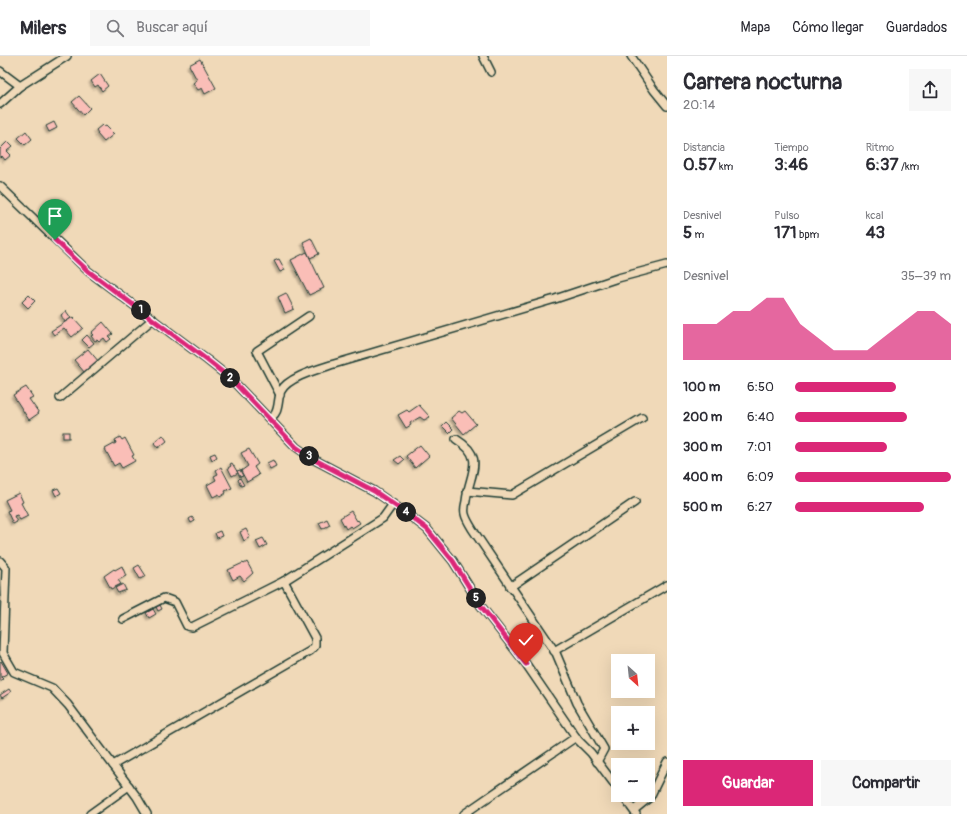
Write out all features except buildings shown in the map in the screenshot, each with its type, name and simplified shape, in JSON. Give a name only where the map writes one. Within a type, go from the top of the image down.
[{"type":"street","points":[[0,104],[20,86],[67,56]]},
{"type":"street","points":[[483,56],[491,72]]},
{"type":"street","points":[[631,56],[654,90],[667,106]]},
{"type":"street","points":[[0,71],[20,86]]},
{"type":"street","points":[[0,186],[88,271],[231,379],[296,447],[313,459],[374,491],[427,529],[453,561],[481,606],[526,664],[576,738],[611,780]]},
{"type":"street","points":[[270,419],[276,413],[280,395],[285,386],[293,380],[334,364],[667,265]]},
{"type":"street","points":[[280,395],[257,351],[309,316]]},
{"type":"street","points":[[60,398],[153,319]]},
{"type":"street","points":[[467,491],[512,495],[642,418]]},
{"type":"street","points":[[456,439],[466,445],[474,458],[474,469],[467,491],[464,513],[473,530],[510,587],[554,651],[577,703],[604,749],[597,762]]},
{"type":"street","points":[[510,587],[635,502]]},
{"type":"street","points":[[124,619],[164,598],[175,602],[187,626],[192,627],[284,581],[383,518],[393,504]]},
{"type":"street","points":[[0,561],[6,568],[3,653],[14,672],[52,688],[68,705],[129,786],[148,814]]},
{"type":"street","points":[[113,765],[310,651],[315,646],[315,638],[284,581]]},
{"type":"street","points":[[554,651],[667,584]]},
{"type":"street","points":[[464,814],[576,738]]},
{"type":"street","points":[[627,802],[635,812],[650,797],[667,762]]},
{"type":"street","points":[[90,814],[129,786]]},
{"type":"route","points":[[55,240],[88,271],[231,379],[296,447],[313,459],[374,491],[427,529],[453,561],[481,606],[526,664]]}]
